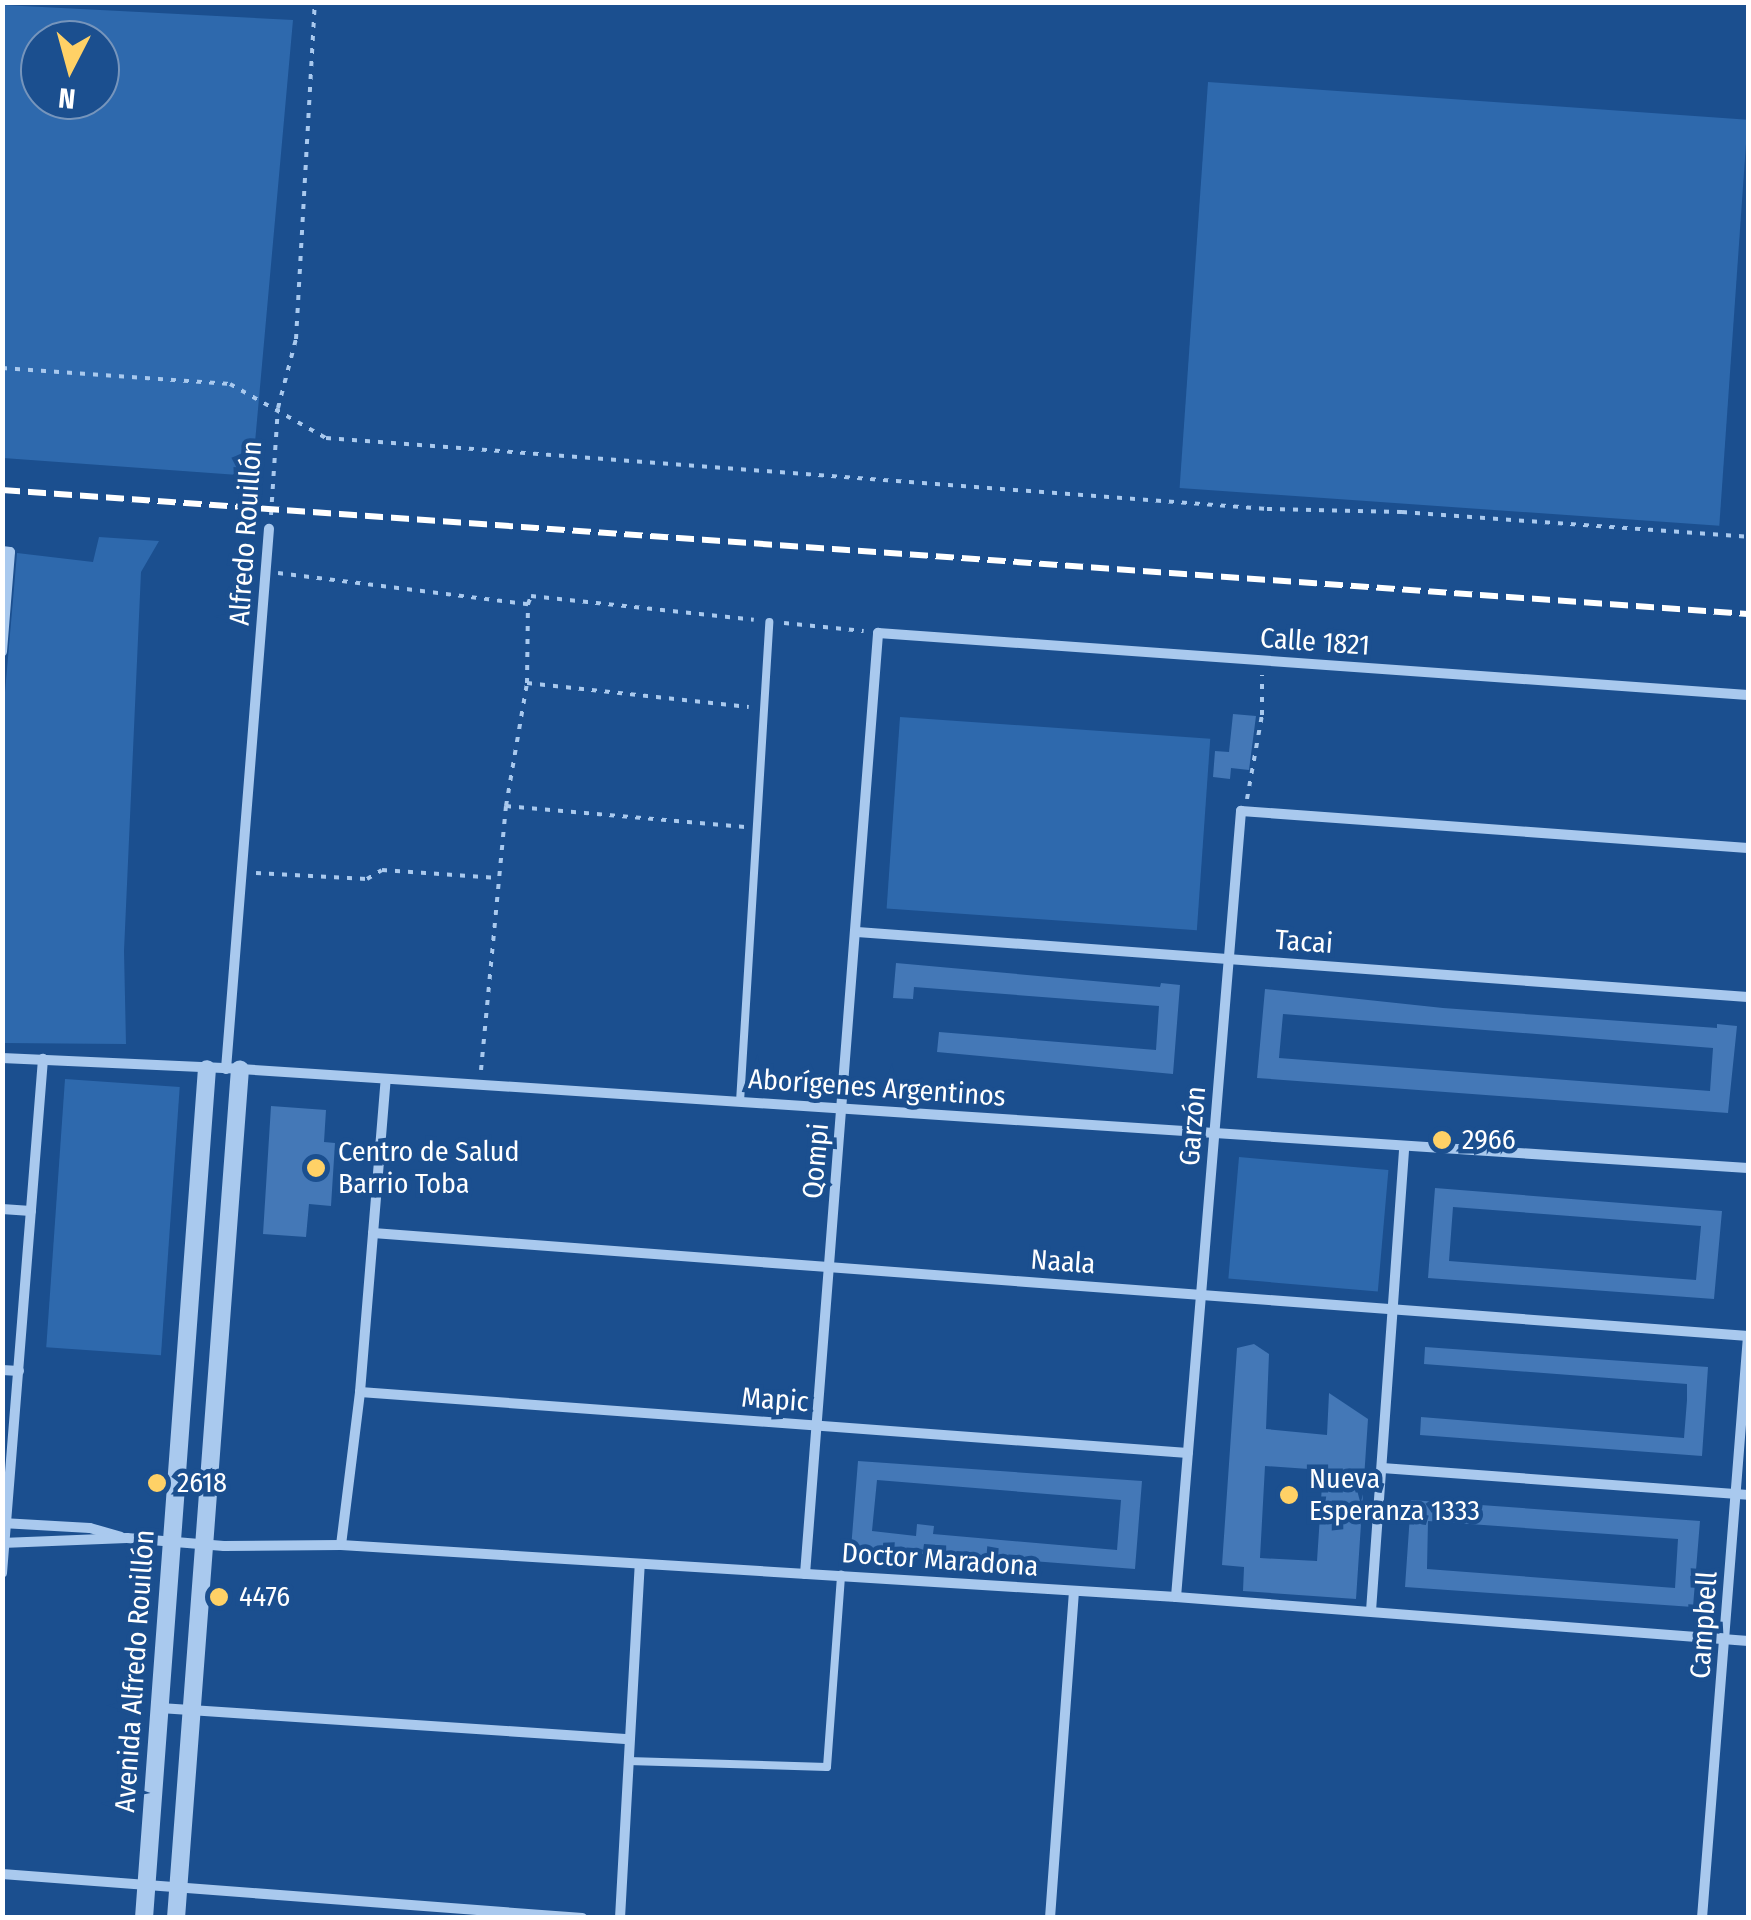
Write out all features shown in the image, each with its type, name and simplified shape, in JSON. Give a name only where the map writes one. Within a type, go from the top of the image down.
[{"type":"street","name":"Alfredo Rouillón","points":[[224,1069],[270,529]]},
{"type":"street","points":[[2,652],[6,552]]},
{"type":"street","name":"Calle 1821","points":[[878,633],[1748,696]]},
{"type":"street","name":"Qompi","points":[[805,1574],[878,633]]},
{"type":"street","points":[[1241,811],[1748,848]]},
{"type":"street","name":"Garzón","points":[[1176,1597],[1241,811]]},
{"type":"street","name":"Tacai","points":[[857,932],[1748,997]]},
{"type":"street","name":"Aborígenes Argentinos","points":[[2,1058],[386,1078],[1748,1168]]},
{"type":"street","points":[[2,1574],[43,1059]]},
{"type":"street","points":[[176,1918],[203,1544],[224,1069]]},
{"type":"street","name":"Avenida Alfredo Rouillón","points":[[144,1918],[172,1542],[224,1069]]},
{"type":"street","points":[[341,1545],[360,1392],[386,1078]]},
{"type":"street","points":[[1371,1611],[1404,1146]]},
{"type":"street","points":[[2,1210],[31,1211]]},
{"type":"street","name":"Naala","points":[[373,1233],[1748,1336]]},
{"type":"street","name":"Campbell","points":[[1702,1918],[1727,1640],[1748,1336]]},
{"type":"street","points":[[2,1370],[18,1371]]},
{"type":"street","name":"Mapic","points":[[360,1392],[1188,1453]]},
{"type":"street","points":[[1382,1468],[1748,1496]]},
{"type":"street","name":"Doctor Maradona","points":[[4,1523],[90,1528],[127,1538]]},
{"type":"street","name":"Doctor Maradona","points":[[4,1543],[127,1538],[203,1544],[341,1545],[1176,1597],[1748,1641]]},
{"type":"street","points":[[620,1918],[640,1565]]},
{"type":"street","points":[[1050,1918],[1074,1592]]},
{"type":"street","points":[[160,1708],[629,1739]]},
{"type":"street","points":[[2,1874],[582,1918]]},
{"type":"street","points":[[338,1918],[339,1901]]},
{"type":"lane","points":[[740,1102],[760,828],[769,622]]},
{"type":"lane","points":[[628,1761],[827,1767],[842,1575]]},
{"type":"path","name":"Alfredo Rouillón","points":[[270,529],[278,408],[296,339],[315,2]]},
{"type":"path","points":[[2,368],[230,384],[326,438],[1267,509],[1402,512],[1748,537]]},
{"type":"path","points":[[266,571],[528,604]]},
{"type":"path","points":[[480,1085],[506,806],[527,683],[531,596],[878,633]]},
{"type":"path","points":[[1241,811],[1251,791],[1262,715],[1262,660]]},
{"type":"path","points":[[527,683],[764,708]]},
{"type":"path","points":[[506,806],[760,828]]},
{"type":"path","points":[[242,872],[367,879],[382,870],[498,878]]},
{"type":"shaded area","points":[[3,5],[293,20],[252,476],[3,458]]},
{"type":"shaded area","points":[[1208,82],[1748,120],[1719,526],[1180,488]]},
{"type":"shaded area","points":[[99,537],[159,541],[141,572],[124,951],[126,1044],[3,1043],[2,727],[17,553],[93,562]]},
{"type":"shaded area","points":[[900,717],[1210,739],[1197,930],[887,909]]},
{"type":"shaded area","points":[[65,1079],[180,1087],[161,1355],[46,1347]]},
{"type":"shaded area","points":[[1239,1157],[1388,1170],[1378,1292],[1228,1279]]},
{"type":"building","points":[[1233,714],[1256,716],[1249,770],[1231,768],[1230,779],[1213,777],[1215,751],[1229,752]]},
{"type":"building","points":[[896,963],[1160,987],[1161,983],[1180,985],[1173,1074],[937,1052],[939,1032],[1156,1050],[1159,1006],[914,987],[913,999],[893,998]]},
{"type":"building","points":[[1265,989],[1443,1008],[1717,1028],[1717,1024],[1737,1026],[1728,1113],[1257,1078]],"holes":[[[1283,1014],[1713,1048],[1710,1091],[1279,1058]]]},
{"type":"building","points":[[271,1106],[326,1110],[324,1142],[335,1143],[331,1206],[309,1204],[306,1237],[263,1234]]},
{"type":"building","points":[[1435,1188],[1722,1211],[1714,1299],[1428,1278]],"holes":[[[1453,1207],[1701,1226],[1696,1280],[1449,1261]]]},
{"type":"building","points":[[1254,1344],[1269,1354],[1266,1429],[1327,1435],[1329,1393],[1368,1419],[1356,1599],[1243,1591],[1244,1567],[1222,1565],[1237,1348]],"holes":[[[1265,1466],[1323,1470],[1317,1561],[1260,1558]]]},
{"type":"building","points":[[1425,1347],[1708,1367],[1702,1456],[1420,1435],[1421,1417],[1684,1438],[1687,1400],[1687,1384],[1424,1364]]},
{"type":"building","points":[[858,1461],[1142,1481],[1135,1569],[931,1553],[914,1555],[913,1566],[895,1565],[896,1553],[851,1549]],"holes":[[[877,1480],[1121,1500],[1117,1550],[933,1534],[934,1526],[917,1524],[916,1536],[872,1531]]]},
{"type":"building","points":[[1411,1500],[1700,1521],[1693,1607],[1405,1587]],"holes":[[[1428,1521],[1678,1539],[1675,1588],[1427,1569]]]},
{"type":"railway","points":[[2,490],[1748,614]]},
{"type":"place","name":"2966","points":[[1442,1140]]},
{"type":"place","name":"Centro de Salud Barrio Toba","points":[[316,1168]]},
{"type":"place","name":"2618","points":[[157,1483]]},
{"type":"place","name":"Nueva Esperanza 1333","points":[[1289,1495]]},
{"type":"place","name":"4476","points":[[219,1597]]}]
